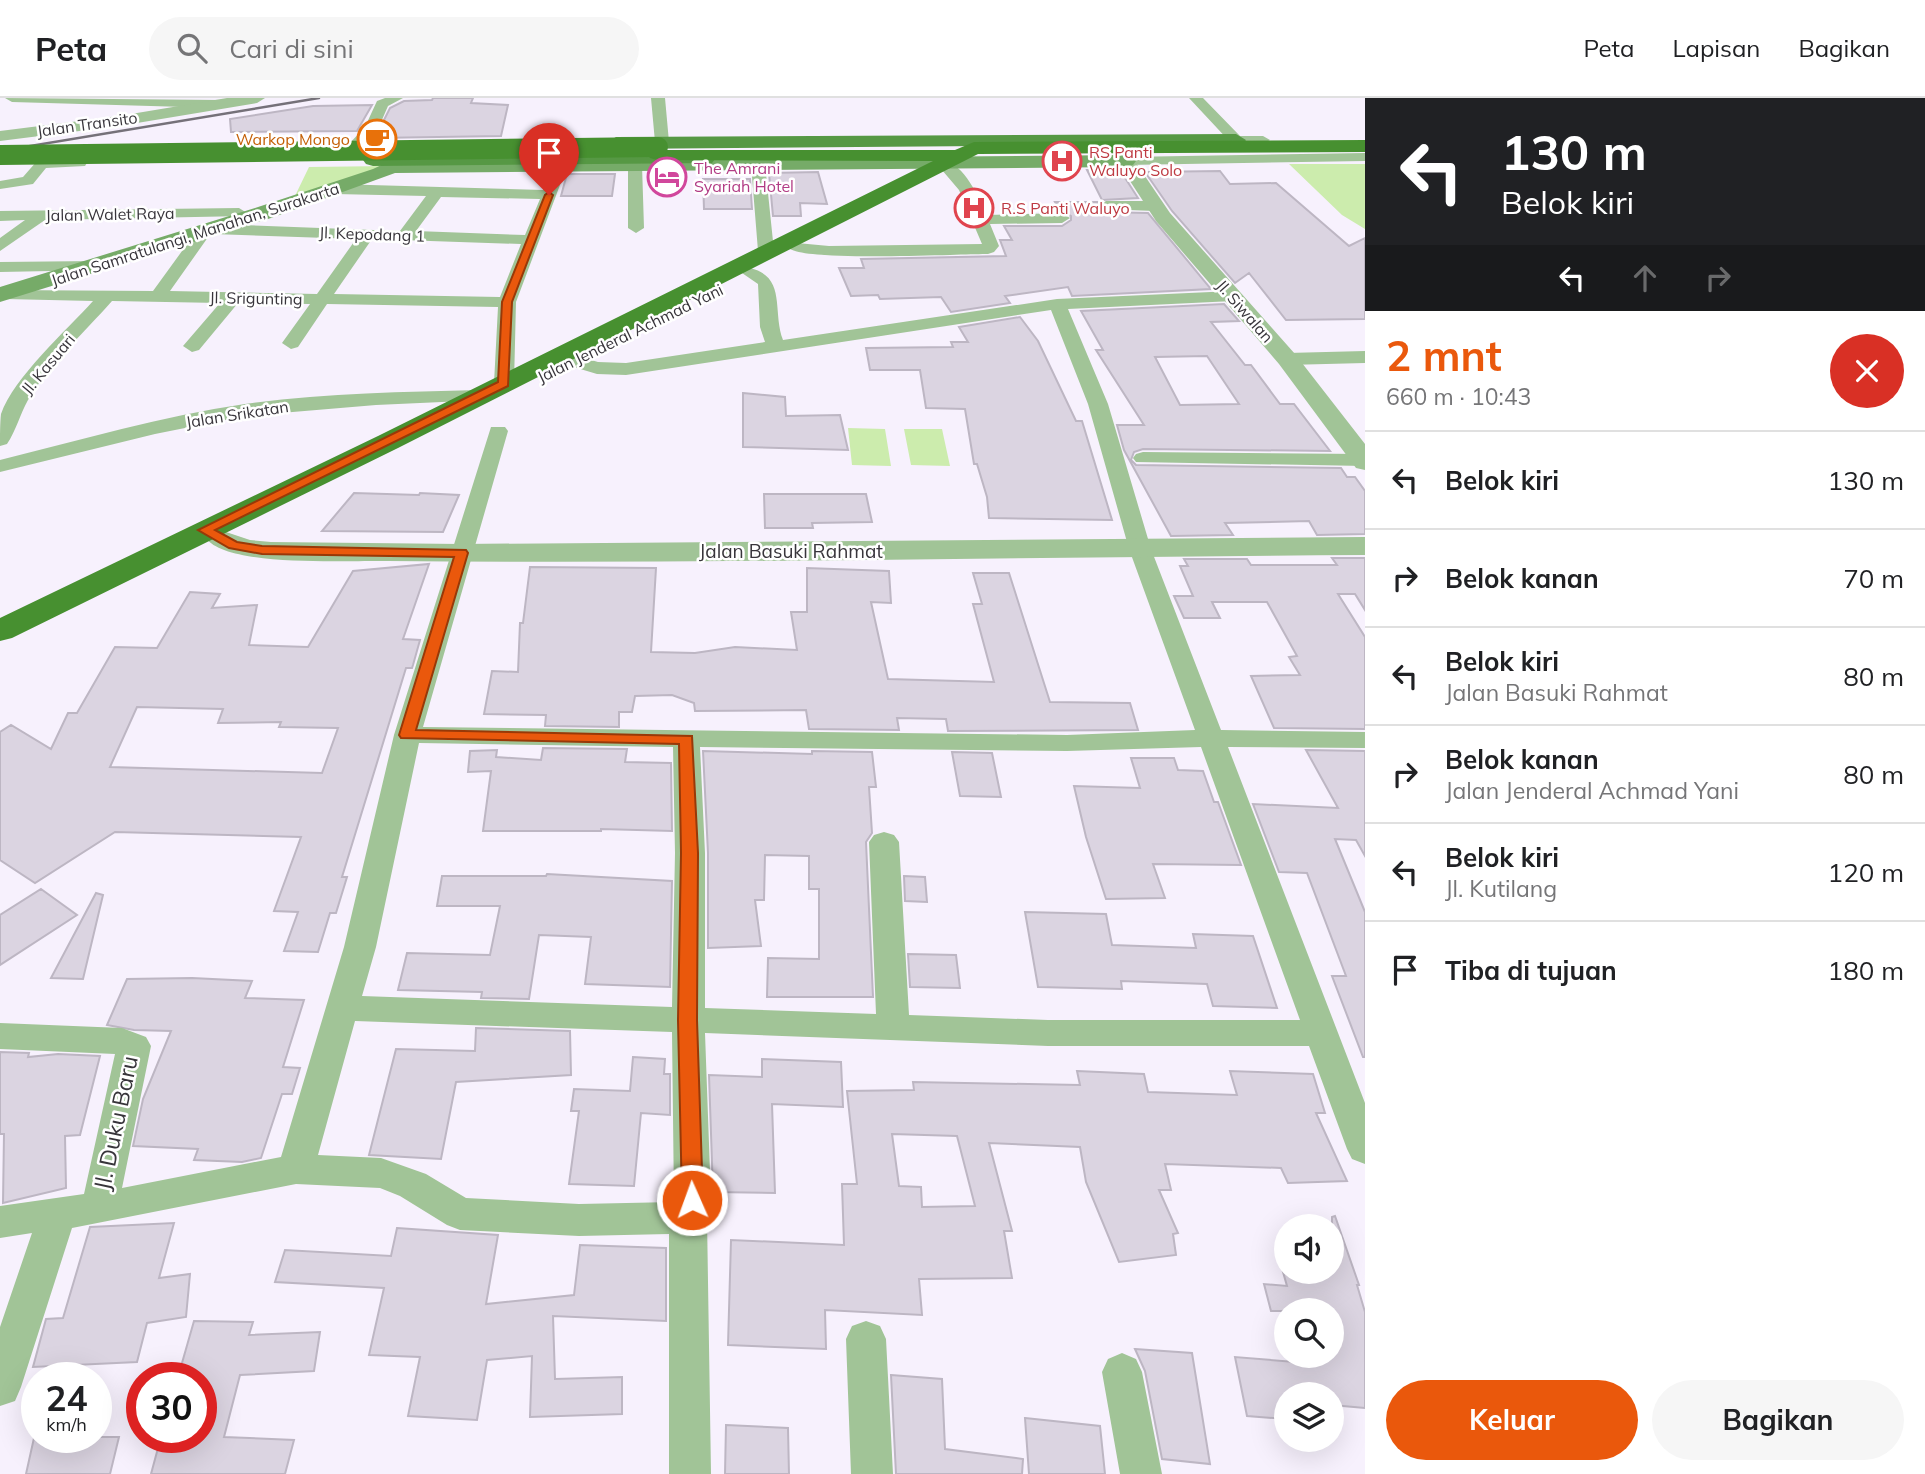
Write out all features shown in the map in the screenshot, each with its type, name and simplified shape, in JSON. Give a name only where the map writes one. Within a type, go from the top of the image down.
[{"type":"highway","points":[[0,155],[659,148],[968,161],[1234,138],[1365,146]]},
{"type":"highway","points":[[1123,157],[1365,154]]},
{"type":"highway","points":[[852,155],[900,174]]},
{"type":"highway","name":"Jalan Jenderal Achmad Yani","points":[[0,631],[94,592],[233,542],[585,364],[750,273],[846,217],[900,174],[968,161]]},
{"type":"highway","name":"Jalan Jenderal Achmad Yani","points":[[233,542],[504,383],[766,251],[968,161]]},
{"type":"highway","name":"Jalan Jenderal Achmad Yani","points":[[0,649],[94,592]]},
{"type":"main road","points":[[659,148],[1234,138]]},
{"type":"main road","points":[[396,166],[168,161],[152,155],[154,151],[176,146],[356,142],[659,148],[968,161],[1123,157]]},
{"type":"main road","points":[[560,162],[727,159],[781,155]]},
{"type":"main road","name":"Jalan Samratulangi, Manahan, Surakarta","points":[[3,295],[263,213],[396,166],[560,162],[635,165],[758,164],[900,174]]},
{"type":"street","points":[[12,98],[220,104]]},
{"type":"street","points":[[356,142],[372,129],[384,102],[396,98]]},
{"type":"street","points":[[658,98],[659,148]]},
{"type":"street","points":[[1196,98],[1234,138],[1365,139]]},
{"type":"street","name":"Jalan Transito","points":[[0,136],[248,99]]},
{"type":"street","name":"Jl. Siwalan","points":[[1123,157],[1155,206],[1186,246],[1287,359],[1364,461]]},
{"type":"street","points":[[0,185],[28,181],[43,164],[168,161]]},
{"type":"street","points":[[797,247],[841,251],[988,249],[991,246],[965,185],[968,161]]},
{"type":"street","points":[[504,383],[507,302],[560,162]]},
{"type":"street","points":[[758,164],[766,251]]},
{"type":"street","points":[[635,165],[636,228]]},
{"type":"street","points":[[334,189],[549,195]]},
{"type":"street","points":[[405,235],[438,190]]},
{"type":"street","points":[[1106,206],[1155,206]]},
{"type":"street","name":"Jalan Walet Raya","points":[[0,216],[263,213]]},
{"type":"street","points":[[0,246],[42,215]]},
{"type":"street","points":[[980,220],[1062,218]]},
{"type":"street","points":[[158,296],[209,230]]},
{"type":"street","name":"Jl. Kepodang 1","points":[[209,230],[532,240]]},
{"type":"street","points":[[291,343],[368,234]]},
{"type":"street","points":[[0,267],[96,266]]},
{"type":"street","points":[[750,273],[766,283],[769,327],[776,347]]},
{"type":"street","name":"Jl. Srigunting","points":[[3,295],[507,302]]},
{"type":"street","name":"Jl. Kasuari","points":[[0,440],[4,418],[29,384],[108,295]]},
{"type":"street","points":[[585,364],[626,369],[1057,304],[1233,296]]},
{"type":"street","points":[[192,346],[234,297]]},
{"type":"street","points":[[1057,304],[1098,404],[1140,549],[1365,1149]]},
{"type":"street","points":[[1287,359],[1365,357]]},
{"type":"street","name":"Jalan Srikatan","points":[[1,464],[245,410],[354,401],[479,396]]},
{"type":"street","points":[[296,1169],[360,947],[407,735],[498,431]]},
{"type":"street","points":[[1143,458],[1364,461]]},
{"type":"street","name":"Jalan Basuki Rahmat","points":[[233,542],[461,553],[1365,546]]},
{"type":"street","points":[[407,735],[1067,743],[1211,738],[1365,740]]},
{"type":"street","points":[[686,739],[690,853],[688,1020],[692,1200],[688,1218],[691,1474]]},
{"type":"street","points":[[884,842],[893,1028]]},
{"type":"street","points":[[342,1008],[1048,1033],[1322,1033]]},
{"type":"street","name":"Jl. Duku Baru","points":[[0,1036],[122,1041],[134,1046],[99,1208]]},
{"type":"street","points":[[0,1222],[99,1208],[296,1169],[381,1173],[413,1185],[446,1208],[460,1214],[579,1220],[688,1218]]},
{"type":"street","points":[[0,1387],[58,1212]]},
{"type":"street","points":[[866,1339],[872,1474]]},
{"type":"street","points":[[1122,1372],[1141,1474]]},
{"type":"green space","points":[[1289,164],[1365,164],[1365,229],[1342,215]]},
{"type":"green space","points":[[388,166],[294,198],[309,167]]},
{"type":"green space","points":[[848,428],[885,429],[891,466],[852,465]]},
{"type":"green space","points":[[904,429],[942,429],[950,466],[911,465]]},
{"type":"building","points":[[473,98],[471,103],[508,105],[501,136],[375,138],[390,108],[404,101]]},
{"type":"building","points":[[372,105],[357,131],[231,132],[230,119],[313,106]]},
{"type":"building","points":[[1087,170],[1120,170],[1138,198],[1102,200]]},
{"type":"building","points":[[1220,171],[1230,184],[1276,183],[1349,246],[1365,238],[1365,319],[1286,320],[1249,273],[1235,283],[1172,211],[1145,172]]},
{"type":"building","points":[[818,172],[827,204],[800,203],[801,216],[773,216],[769,173]]},
{"type":"building","points":[[567,174],[615,174],[612,196],[561,196]]},
{"type":"building","points":[[703,179],[750,179],[752,209],[704,209]]},
{"type":"building","points":[[1055,202],[1100,202],[1095,206],[1101,212],[1148,213],[1211,289],[1072,296],[1068,287],[1005,296],[1010,303],[951,312],[941,297],[880,299],[878,295],[851,296],[839,268],[864,268],[861,259],[1006,256],[1000,240],[1012,240],[1004,226],[1062,226],[1071,220],[1071,216],[1060,210]]},
{"type":"building","points":[[1224,304],[1239,321],[1211,322],[1245,365],[1251,365],[1280,404],[1294,404],[1330,451],[1143,449],[1134,452],[1131,460],[1136,465],[1341,468],[1347,477],[1355,477],[1365,491],[1365,534],[1317,535],[1309,521],[1225,523],[1233,535],[1171,536],[1124,450],[1117,425],[1144,425],[1096,350],[1103,350],[1081,311]],"holes":[[[1207,356],[1239,404],[1180,405],[1155,357]]]},
{"type":"building","points":[[1020,317],[1038,341],[1076,421],[1082,421],[1112,520],[989,518],[987,497],[977,464],[974,464],[965,409],[926,408],[920,370],[870,370],[866,348],[953,347],[951,342],[968,342],[959,327]]},
{"type":"building","points":[[743,393],[785,397],[786,416],[840,415],[848,450],[743,447]]},
{"type":"building","points":[[354,493],[459,495],[443,532],[322,531]]},
{"type":"building","points":[[764,494],[866,494],[872,522],[812,523],[813,528],[765,528]]},
{"type":"building","points":[[1332,558],[1365,558],[1365,610],[1355,594],[1338,594],[1365,637],[1365,729],[1274,728],[1251,676],[1300,675],[1289,657],[1297,656],[1267,602],[1212,602],[1220,618],[1184,618],[1174,596],[1193,596],[1180,566],[1188,566],[1184,559],[1247,559],[1251,565],[1337,565]]},
{"type":"building","points":[[429,564],[403,639],[420,640],[413,665],[412,668],[406,668],[342,877],[347,877],[336,913],[330,913],[318,952],[284,951],[298,912],[274,911],[301,837],[115,832],[35,883],[0,860],[0,732],[11,725],[51,749],[68,713],[77,713],[115,647],[157,648],[190,592],[220,594],[212,608],[257,605],[249,645],[308,647],[353,571]],"holes":[[[137,707],[223,709],[218,723],[281,722],[279,727],[338,728],[322,773],[110,767]]]},
{"type":"building","points":[[530,567],[656,568],[651,652],[695,653],[735,647],[797,650],[791,612],[807,612],[807,568],[889,571],[891,603],[871,602],[888,679],[994,682],[973,604],[982,604],[973,573],[1009,573],[1050,702],[1130,703],[1138,730],[948,731],[946,719],[897,718],[899,730],[809,729],[806,710],[695,711],[694,703],[672,695],[635,696],[632,712],[619,712],[619,727],[545,726],[546,715],[484,714],[492,671],[518,672],[520,623],[523,623]]},
{"type":"building","points":[[543,748],[627,749],[625,762],[671,763],[672,831],[483,831],[491,771],[468,772],[470,751],[497,750],[496,757],[541,760]]},
{"type":"building","points":[[1306,750],[1365,751],[1365,856],[1356,840],[1335,839],[1365,912],[1365,1057],[1332,976],[1346,976],[1307,873],[1279,872],[1253,804],[1338,808]]},
{"type":"building","points":[[703,751],[812,754],[812,751],[872,752],[876,787],[869,787],[872,833],[866,842],[873,997],[767,997],[768,958],[819,959],[819,889],[809,889],[809,856],[765,855],[764,900],[755,900],[761,946],[708,948],[708,853]]},
{"type":"building","points":[[952,752],[992,753],[1001,797],[960,796]]},
{"type":"building","points":[[1131,758],[1174,758],[1178,770],[1203,771],[1214,802],[1218,802],[1241,865],[1153,864],[1165,898],[1106,899],[1086,837],[1074,786],[1140,788]]},
{"type":"building","points":[[547,874],[672,881],[670,987],[585,984],[591,937],[539,935],[529,999],[481,998],[482,992],[398,990],[407,953],[490,955],[500,906],[437,906],[442,876]]},
{"type":"building","points":[[904,876],[925,877],[927,902],[905,901]]},
{"type":"building","points":[[41,889],[77,915],[0,965],[0,915]]},
{"type":"building","points":[[96,893],[103,895],[83,979],[51,978]]},
{"type":"building","points":[[1025,912],[1106,914],[1112,945],[1196,948],[1193,934],[1253,936],[1277,1008],[1213,1006],[1207,984],[1121,981],[1122,989],[1038,987]]},
{"type":"building","points":[[908,954],[956,955],[960,988],[910,987]]},
{"type":"building","points":[[127,979],[252,981],[245,998],[304,1000],[283,1067],[300,1068],[292,1094],[282,1094],[261,1158],[242,1162],[194,1160],[198,1149],[133,1146],[143,1099],[171,1031],[134,1030],[107,1025]]},
{"type":"building","points":[[476,1028],[570,1031],[571,1075],[456,1082],[441,1159],[369,1155],[396,1049],[475,1051]]},
{"type":"building","points":[[0,1052],[29,1053],[28,1057],[58,1054],[100,1056],[80,1135],[65,1136],[66,1188],[3,1203],[4,1134],[0,1134]]},
{"type":"building","points":[[633,1057],[665,1059],[664,1074],[670,1074],[670,1115],[641,1113],[634,1186],[569,1184],[579,1111],[571,1111],[574,1089],[630,1091]]},
{"type":"building","points":[[762,1059],[841,1062],[843,1107],[772,1104],[775,1193],[713,1192],[709,1075],[762,1077]]},
{"type":"building","points":[[1077,1071],[1144,1074],[1148,1092],[1237,1095],[1230,1071],[1313,1074],[1325,1113],[1316,1113],[1347,1181],[1288,1183],[1281,1168],[1165,1164],[1171,1190],[1159,1190],[1178,1233],[1173,1234],[1176,1255],[1119,1262],[1086,1182],[1080,1147],[989,1143],[1012,1231],[1004,1231],[1012,1278],[919,1279],[922,1315],[825,1310],[826,1349],[728,1345],[731,1240],[844,1245],[842,1184],[857,1184],[847,1091],[914,1090],[913,1082],[1080,1085]],"holes":[[[892,1134],[957,1136],[975,1206],[922,1207],[921,1187],[899,1186]]]},
{"type":"building","points":[[174,1223],[159,1278],[190,1274],[186,1317],[147,1323],[137,1362],[34,1362],[46,1319],[63,1318],[90,1227]]},
{"type":"building","points":[[397,1228],[498,1235],[486,1304],[574,1295],[580,1245],[666,1248],[666,1321],[553,1316],[555,1379],[622,1377],[622,1414],[530,1417],[532,1356],[487,1360],[477,1420],[408,1416],[420,1357],[369,1355],[384,1288],[275,1282],[285,1250],[391,1256]]},
{"type":"building","points":[[1344,1242],[1365,1312],[1365,1408],[1344,1406],[1344,1382],[1274,1382],[1274,1418],[1247,1416],[1235,1357],[1274,1360],[1274,1368],[1344,1368],[1344,1298],[1274,1298],[1274,1311],[1271,1311],[1264,1284],[1344,1284]]},
{"type":"building","points":[[194,1321],[253,1322],[249,1335],[320,1332],[314,1371],[240,1375],[224,1437],[294,1440],[285,1474],[151,1474],[157,1453],[217,1453],[217,1362],[182,1362]]},
{"type":"building","points":[[1135,1349],[1192,1353],[1210,1464],[1162,1459],[1145,1371]]},
{"type":"building","points":[[891,1375],[942,1379],[945,1449],[1023,1459],[1022,1474],[896,1474]]},
{"type":"building","points":[[1025,1418],[1100,1426],[1105,1474],[1029,1474]]},
{"type":"building","points":[[726,1425],[788,1428],[789,1474],[725,1474]]},
{"type":"building","points":[[112,1437],[119,1437],[110,1474],[26,1474],[31,1453],[112,1453]]},
{"type":"railway","points":[[0,151],[319,98]]},
{"type":"place","name":"Warkop Mongo","points":[[377,139]]},
{"type":"place","name":"RS Panti Waluyo Solo","points":[[1062,161]]},
{"type":"place","name":"The Amrani Syariah Hotel","points":[[667,177]]},
{"type":"place","name":"R.S Panti Waluyo","points":[[974,208]]},
{"type":"route","points":[[549,195],[507,302],[504,383],[205,530],[233,545],[271,551],[461,553],[407,735],[686,739],[690,853],[688,1020],[692,1200]]}]
